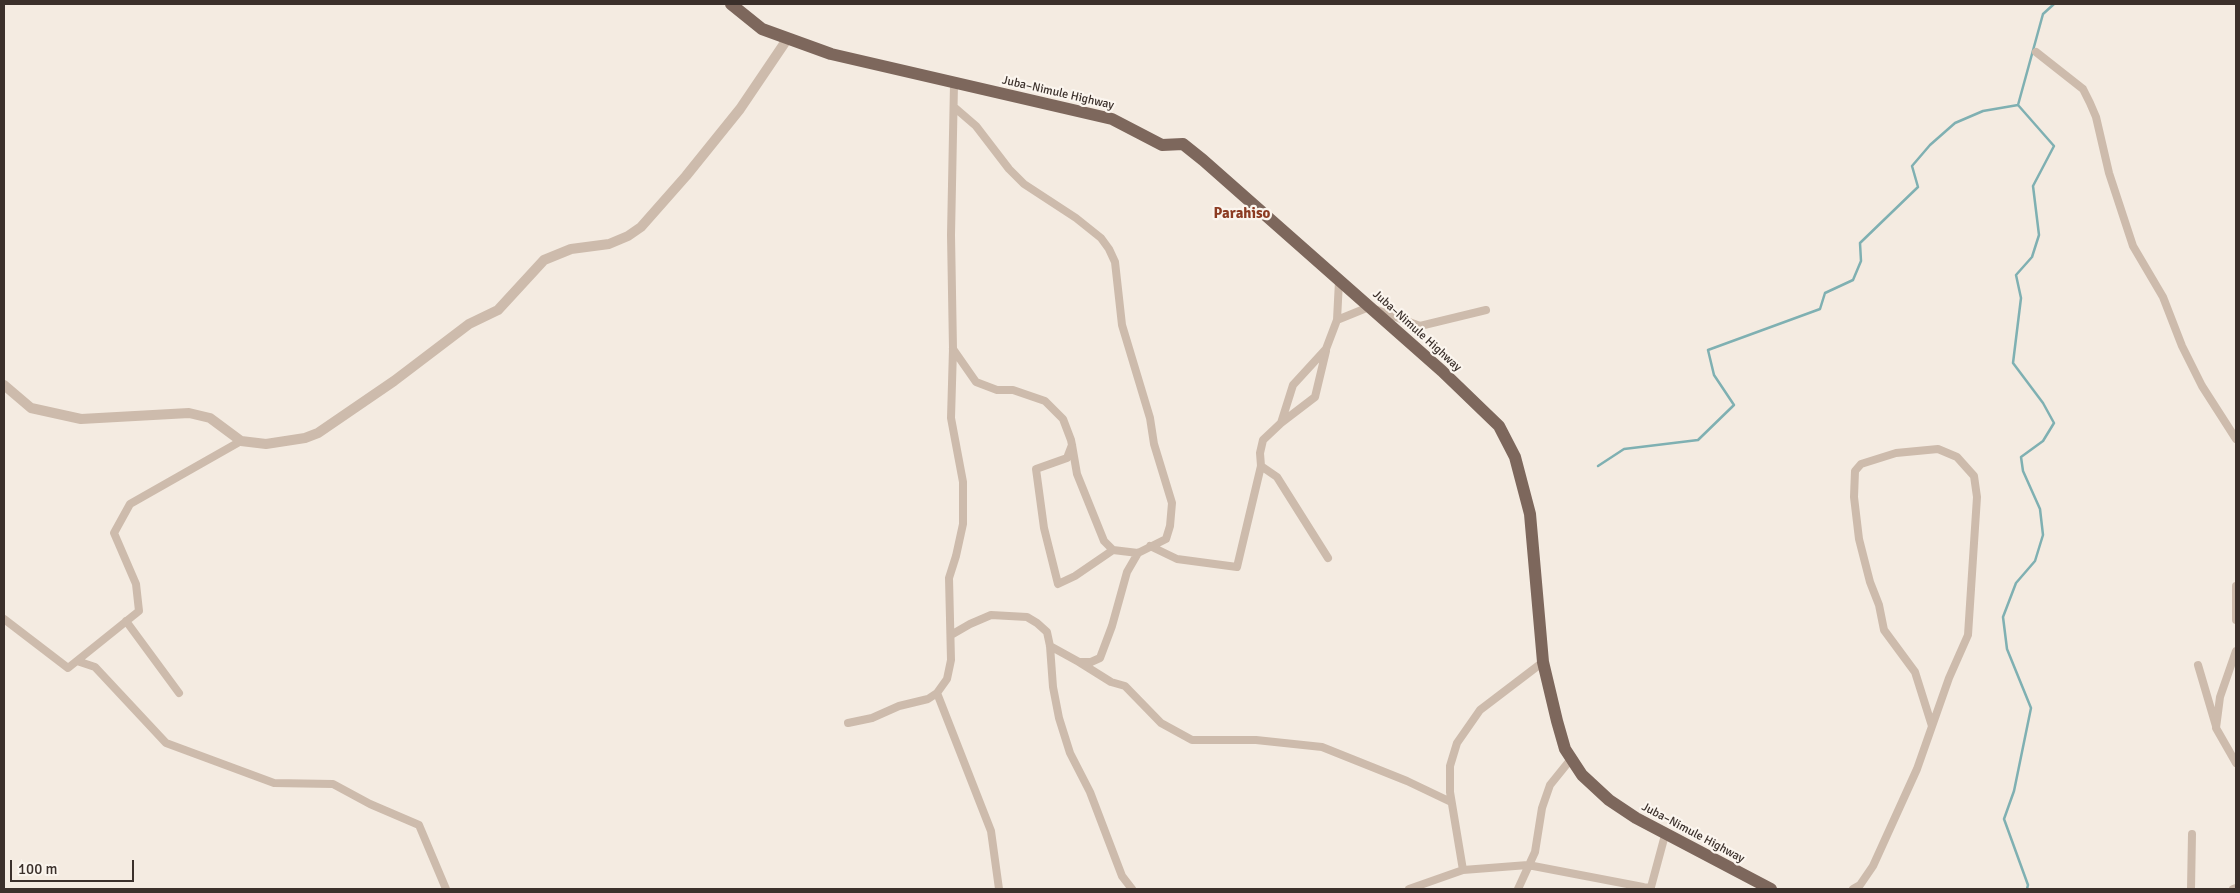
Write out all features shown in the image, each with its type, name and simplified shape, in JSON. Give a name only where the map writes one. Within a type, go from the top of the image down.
[{"type":"main road","name":"Juba–Nimule Highway","points":[[731,4],[762,29],[831,54],[954,84],[1112,119],[1162,145],[1183,144],[1340,281],[1499,426],[1509,442],[1523,482],[1530,514],[1543,662],[1559,730],[1565,749],[1582,775],[1609,800],[1665,835],[1771,889]]},
{"type":"street","points":[[4,385],[32,408],[81,419],[189,413],[210,418],[241,441],[266,444],[306,438],[318,433],[394,381],[469,324],[498,310],[544,260],[571,249],[609,244],[628,236],[641,227],[686,176],[740,109],[788,38]]},
{"type":"street","points":[[2036,52],[2083,89],[2096,117],[2109,173],[2134,246],[2163,297],[2182,346],[2202,386],[2236,438]]},
{"type":"street","points":[[848,723],[872,718],[899,706],[928,699],[937,693],[947,679],[951,660],[949,578],[956,556],[963,515],[963,482],[951,418],[953,349],[951,235],[954,84]]},
{"type":"street","points":[[954,107],[976,126],[1009,169],[1024,184],[1076,218],[1101,238],[1112,256],[1118,280],[1122,325],[1150,418],[1154,444],[1172,503],[1170,526],[1166,538],[1138,552],[1113,550],[1075,576],[1058,584],[1044,528],[1036,469],[1067,458],[1072,445]]},
{"type":"street","points":[[1150,546],[1177,559],[1237,567],[1261,466],[1260,453],[1263,440],[1281,423],[1315,397],[1326,348],[1338,320],[1340,281]]},
{"type":"street","points":[[1338,320],[1369,307],[1420,326],[1486,310]]},
{"type":"street","points":[[1281,423],[1294,385],[1326,348]]},
{"type":"street","points":[[953,349],[976,382],[997,390],[1013,390],[1045,400],[1063,419],[1072,445],[1077,474],[1104,541],[1113,550]]},
{"type":"street","points":[[4,620],[68,668],[139,611],[136,584],[114,533],[130,504],[241,441]]},
{"type":"street","points":[[1857,888],[1873,866],[1909,788],[1932,726],[1949,678],[1968,634],[1977,497],[1974,476],[1956,457],[1938,449],[1896,453],[1861,464],[1854,471],[1854,497],[1859,539],[1870,582],[1879,605],[1884,630],[1915,672],[1932,726]]},
{"type":"street","points":[[1261,466],[1277,477],[1328,558]]},
{"type":"street","points":[[1079,662],[1091,662],[1100,658],[1112,626],[1127,572],[1138,552]]},
{"type":"street","points":[[2236,586],[2236,620]]},
{"type":"street","points":[[951,635],[991,615],[1027,617],[1047,632],[1053,687],[1059,718],[1070,753],[1090,792],[1122,876],[1132,889]]},
{"type":"street","points":[[126,621],[178,693]]},
{"type":"street","points":[[1050,646],[1111,682],[1125,686],[1161,724],[1192,740],[1256,740],[1322,747],[1451,802]]},
{"type":"street","points":[[2216,728],[2220,697],[2236,651]]},
{"type":"street","points":[[77,661],[95,667],[166,743],[274,783],[333,784],[370,804],[419,825],[446,889]]},
{"type":"street","points":[[1463,870],[1451,802],[1450,766],[1457,743],[1480,710],[1543,662]]},
{"type":"street","points":[[2198,666],[2216,728],[2236,763]]},
{"type":"street","points":[[937,693],[991,831],[999,889]]},
{"type":"street","points":[[1518,889],[1535,852],[1542,808],[1550,785],[1571,760]]},
{"type":"street","points":[[2191,889],[2192,834]]},
{"type":"street","points":[[1409,889],[1463,870],[1528,865],[1639,888],[1651,887],[1665,835]]},
{"type":"waterway","points":[[2027,889],[2028,885],[2004,819],[2014,791],[2031,708],[2007,649],[2003,617],[2016,583],[2035,561],[2043,535],[2040,509],[2023,471],[2021,457],[2043,441],[2054,423],[2043,403],[2013,363],[2021,298],[2016,275],[2032,257],[2039,235],[2033,186],[2054,146],[2018,105],[2043,14],[2054,4]]},
{"type":"waterway","points":[[1598,466],[1624,449],[1698,440],[1734,405],[1714,375],[1708,350],[1820,309],[1825,293],[1853,280],[1861,261],[1860,243],[1918,187],[1912,166],[1930,145],[1955,123],[1983,111],[2018,105]]},
{"type":"district","name":"Parahiso","points":[[1242,214]]}]
